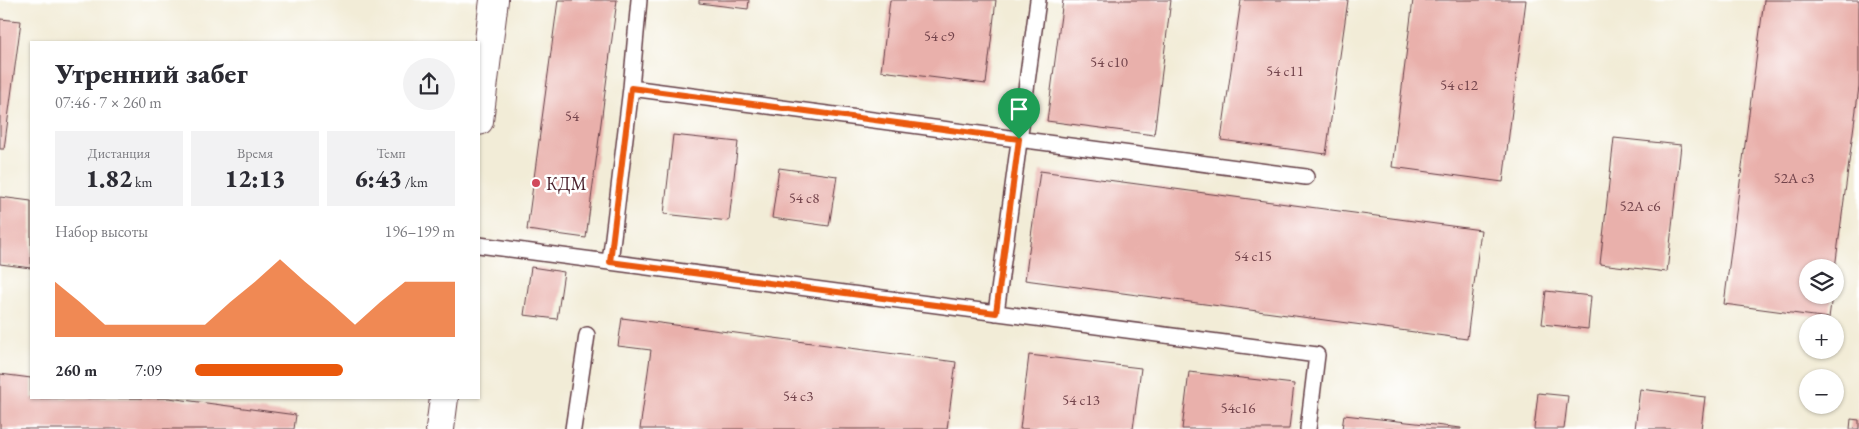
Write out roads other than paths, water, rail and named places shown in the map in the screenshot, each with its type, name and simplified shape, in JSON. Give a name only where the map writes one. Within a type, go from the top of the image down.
[{"type":"street","points":[[480,113],[494,0]]},
{"type":"street","points":[[440,429],[444,399]]},
{"type":"lane","points":[[610,262],[631,88],[639,0]]},
{"type":"lane","points":[[996,313],[1038,0]]},
{"type":"lane","points":[[631,88],[1306,177]]},
{"type":"lane","points":[[480,245],[1317,355],[1308,429]]},
{"type":"lane","points":[[573,429],[587,335]]},
{"type":"place","name":"КДМ","points":[[536,183]]}]
